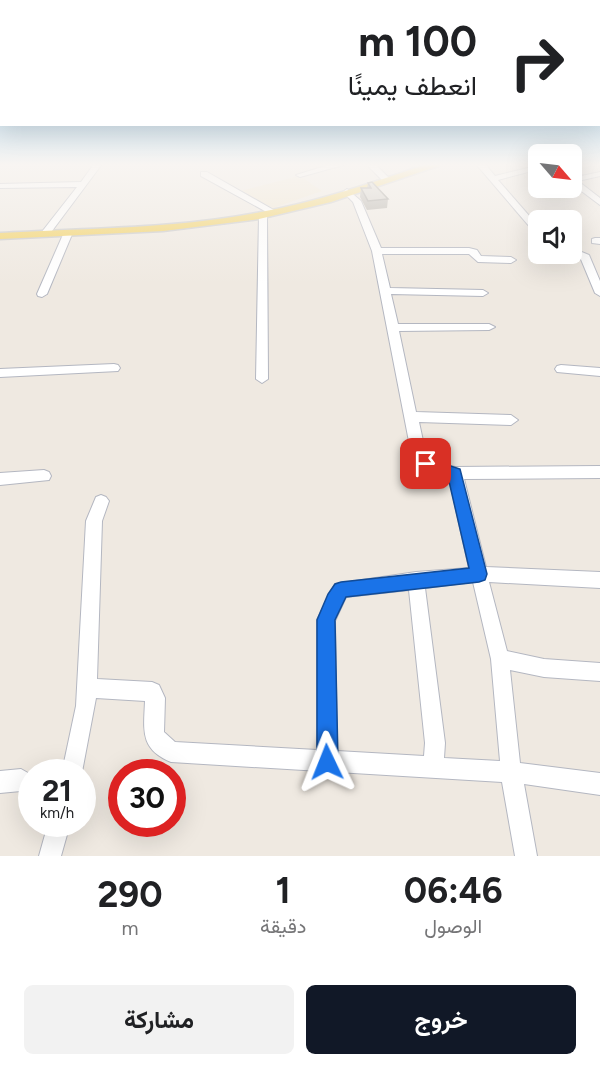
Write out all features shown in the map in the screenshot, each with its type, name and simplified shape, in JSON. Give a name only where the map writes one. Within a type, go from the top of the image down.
[{"type":"main road","points":[[0,236],[196,224],[263,216],[306,204]]},
{"type":"street","points":[[45,234],[67,204]]},
{"type":"street","points":[[259,204],[275,213]]},
{"type":"street","points":[[358,204],[377,251],[419,457],[434,469],[455,473],[600,472]]},
{"type":"street","points":[[515,204],[528,219]]},
{"type":"street","points":[[262,379],[263,216]]},
{"type":"street","points":[[42,294],[68,232]]},
{"type":"street","points":[[377,251],[469,251],[474,252],[479,262],[511,260]]},
{"type":"street","points":[[582,254],[600,293]]},
{"type":"street","points":[[386,291],[483,293]]},
{"type":"street","points":[[393,328],[489,327]]},
{"type":"street","points":[[0,373],[114,368]]},
{"type":"street","points":[[561,369],[600,372]]},
{"type":"street","points":[[412,417],[511,420]]},
{"type":"street","points":[[455,473],[500,659],[511,772],[526,856]]},
{"type":"street","points":[[0,479],[44,476]]},
{"type":"street","points":[[75,759],[86,706],[94,521],[101,501]]},
{"type":"street","points":[[327,762],[324,643],[330,608],[341,590],[347,587],[479,574],[600,580]]},
{"type":"street","points":[[416,580],[435,743],[433,768]]},
{"type":"street","points":[[500,659],[544,668],[600,672]]},
{"type":"street","points":[[86,688],[153,692],[155,698],[154,736],[171,752],[511,772],[600,784]]},
{"type":"street","points":[[0,782],[18,780]]},
{"type":"street","points":[[50,856],[55,837]]},
{"type":"shaded area","points":[[265,204],[285,204],[273,208]]},
{"type":"route","points":[[327,762],[324,643],[326,620],[334,599],[341,590],[347,587],[479,574],[455,473],[434,469],[426,464]]}]
